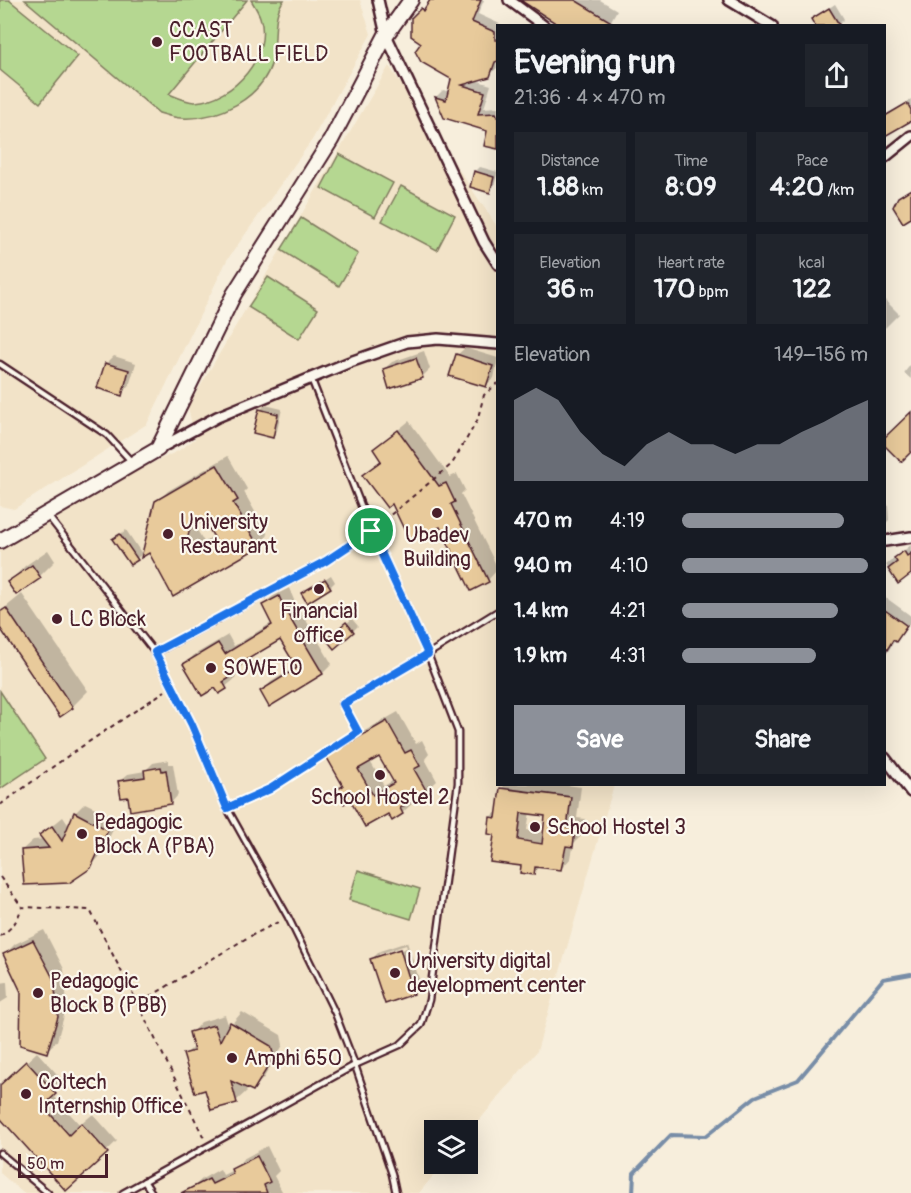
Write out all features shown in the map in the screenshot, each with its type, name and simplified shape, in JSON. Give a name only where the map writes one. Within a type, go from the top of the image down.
[{"type":"street","points":[[378,0],[386,35],[474,223],[496,261]]},
{"type":"street","points":[[158,449],[234,294],[331,140],[386,35],[411,0]]},
{"type":"street","points":[[509,0],[541,24]]},
{"type":"street","points":[[729,0],[769,24]]},
{"type":"street","points":[[886,154],[910,137]]},
{"type":"street","points":[[0,541],[181,435],[217,417],[350,362],[407,342],[438,339],[496,344]]},
{"type":"street","points":[[886,541],[911,537]]},
{"type":"street","points":[[886,759],[911,792]]},
{"type":"lane","points":[[0,364],[107,435],[133,463]]},
{"type":"lane","points":[[123,1193],[355,1065],[400,1045],[421,1025],[429,1000],[458,783],[458,732],[428,654],[371,531],[311,378]]},
{"type":"lane","points":[[47,514],[155,652],[192,725],[227,808],[288,917],[335,1013],[392,1174],[396,1193]]},
{"type":"lane","points":[[155,652],[326,561],[371,531]]},
{"type":"lane","points":[[343,704],[496,612]]},
{"type":"lane","points":[[0,1153],[48,1193]]},
{"type":"lane","points":[[144,1181],[152,1193]]},
{"type":"path","points":[[371,531],[452,465],[477,421],[484,395],[496,385]]},
{"type":"path","points":[[0,805],[172,686]]},
{"type":"path","points":[[227,808],[270,789],[358,732],[343,704]]},
{"type":"path","points":[[0,877],[22,907]]},
{"type":"path","points":[[0,936],[17,921],[22,907]]},
{"type":"path","points":[[22,907],[90,910],[208,1146]]},
{"type":"path","points":[[138,1004],[245,939],[288,917]]},
{"type":"shaded area","points":[[0,0],[360,0],[371,34],[312,140],[227,260],[147,424],[14,509],[0,506]]},
{"type":"shaded area","points":[[389,66],[496,225],[496,786],[614,786],[537,1051],[478,1122],[478,1120],[424,1120],[424,1174],[435,1174],[419,1193],[23,1193],[0,1173],[0,544],[52,510],[178,451],[195,439],[188,407]]},
{"type":"green space","points":[[0,0],[9,0],[78,56],[40,103],[0,70]]},
{"type":"green space","name":"CCAST FOOTBALL FIELD","points":[[25,0],[247,0],[169,94],[195,102],[210,99],[236,84],[255,60],[261,46],[263,31],[260,17],[251,0],[284,0],[277,13],[272,62],[258,87],[248,97],[223,111],[195,118],[181,118],[159,113]]},
{"type":"green space","points":[[339,154],[393,183],[375,217],[321,188]]},
{"type":"green space","points":[[401,186],[455,215],[437,250],[382,221]]},
{"type":"green space","points":[[301,218],[358,254],[339,286],[281,250]]},
{"type":"green space","points":[[268,277],[318,309],[299,339],[248,307]]},
{"type":"green space","points":[[0,691],[45,759],[0,789]]},
{"type":"green space","points":[[358,870],[420,889],[411,919],[349,900]]},
{"type":"building","points":[[430,0],[481,0],[472,22],[495,32],[496,62],[490,77],[462,85],[485,92],[478,114],[496,113],[496,149],[484,146],[487,131],[444,118],[435,97],[446,100],[451,79],[421,62],[415,51],[421,43],[411,36],[411,18],[421,8],[423,11]]},
{"type":"building","points":[[520,0],[575,0],[615,24],[557,24]]},
{"type":"building","points":[[829,8],[839,24],[814,24],[811,19]]},
{"type":"building","points":[[907,103],[911,110],[911,121],[886,135],[886,115]]},
{"type":"building","points":[[474,171],[494,177],[490,193],[470,187]]},
{"type":"building","points":[[911,189],[911,218],[903,223],[893,207],[898,197]]},
{"type":"building","points":[[456,354],[493,366],[486,387],[449,376]]},
{"type":"building","points":[[416,358],[423,378],[389,389],[383,369]]},
{"type":"building","points":[[105,363],[129,370],[122,396],[97,388]]},
{"type":"building","points":[[259,409],[278,414],[273,438],[253,433]]},
{"type":"building","points":[[911,412],[911,452],[901,462],[886,447],[886,436]]},
{"type":"building","points":[[398,430],[439,486],[446,483],[455,502],[451,504],[489,582],[471,591],[440,527],[410,542],[392,504],[387,508],[362,475],[381,461],[373,449]]},
{"type":"building","name":"University Restaurant","points":[[217,465],[238,500],[233,503],[259,547],[173,597],[149,553],[141,558],[155,501]],"holes":[[[204,520],[215,539],[194,552],[187,540],[190,528]]]},
{"type":"building","points":[[120,534],[138,560],[130,565],[112,539]]},
{"type":"building","points":[[904,551],[907,556],[911,553],[911,574],[898,584],[888,569],[897,562],[894,558]]},
{"type":"building","points":[[32,565],[41,578],[16,595],[7,582]]},
{"type":"building","points":[[325,579],[331,588],[307,603],[301,593]]},
{"type":"building","points":[[279,596],[323,674],[269,707],[260,691],[297,668],[280,640],[233,668],[236,674],[223,682],[227,689],[219,694],[215,688],[202,696],[183,664],[218,643],[225,654],[272,625],[262,605]]},
{"type":"building","points":[[6,608],[73,708],[60,717],[0,628],[0,612]]},
{"type":"building","points":[[886,611],[907,626],[896,642],[893,640],[886,651]]},
{"type":"building","points":[[346,622],[354,632],[334,649],[326,639]]},
{"type":"building","points":[[387,721],[405,753],[411,750],[420,766],[414,769],[427,792],[400,808],[403,814],[392,821],[388,814],[365,827],[350,800],[344,804],[336,790],[343,786],[326,756]],"holes":[[[379,757],[394,783],[373,795],[358,769]]]},
{"type":"building","points":[[161,767],[162,771],[166,770],[171,804],[130,811],[128,797],[121,798],[118,781],[145,777],[144,770]]},
{"type":"building","points":[[500,788],[571,797],[567,828],[575,829],[573,847],[566,846],[561,870],[535,867],[534,875],[520,873],[521,866],[490,862],[494,835],[488,834],[490,817],[496,818]],"holes":[[[521,813],[545,816],[542,844],[518,840]]]},
{"type":"building","name":"Pedagogic Block A (PBA)","points":[[74,812],[108,830],[91,868],[69,883],[24,885],[21,850],[49,848],[39,835],[52,826],[62,841]]},
{"type":"building","points":[[33,940],[54,980],[58,1017],[47,1053],[20,1045],[21,992],[3,954]]},
{"type":"building","points":[[400,949],[414,994],[385,1004],[370,959]]},
{"type":"building","name":"Amphi 650","points":[[230,1022],[271,1046],[274,1057],[253,1091],[231,1081],[237,1103],[211,1110],[205,1090],[195,1093],[183,1054],[194,1051],[189,1032],[214,1025],[220,1041]]},
{"type":"building","points":[[26,1061],[56,1094],[43,1106],[69,1135],[81,1123],[108,1153],[66,1191],[0,1118],[0,1085]]},
{"type":"building","points":[[257,1156],[270,1182],[264,1185],[267,1193],[181,1193],[209,1179],[212,1184],[233,1174],[231,1169]]},
{"type":"waterway","points":[[633,1193],[634,1173],[671,1135],[706,1136],[755,1097],[798,1080],[883,979],[911,974]]},
{"type":"place","name":"CCAST FOOTBALL FIELD","points":[[157,42]]},
{"type":"place","name":"Ubadev Building","points":[[437,513]]},
{"type":"place","name":"University Restaurant","points":[[168,534]]},
{"type":"place","name":"Financial office","points":[[319,589]]},
{"type":"place","name":"LC Block","points":[[57,619]]},
{"type":"place","name":"SOWETO","points":[[211,668]]},
{"type":"place","name":"School Hostel 2","points":[[380,775]]},
{"type":"place","name":"School Hostel 3","points":[[535,827]]},
{"type":"place","name":"Pedagogic Block A (PBA)","points":[[82,834]]},
{"type":"place","name":"University digital development center","points":[[395,973]]},
{"type":"place","name":"Pedagogic Block B (PBB)","points":[[38,993]]},
{"type":"place","name":"Amphi 650","points":[[232,1058]]},
{"type":"place","name":"Coltech Internship Office","points":[[26,1094]]},
{"type":"route","points":[[371,531],[428,654],[343,704],[358,732],[270,789],[227,808],[192,725],[155,652],[326,561],[371,531]]}]
